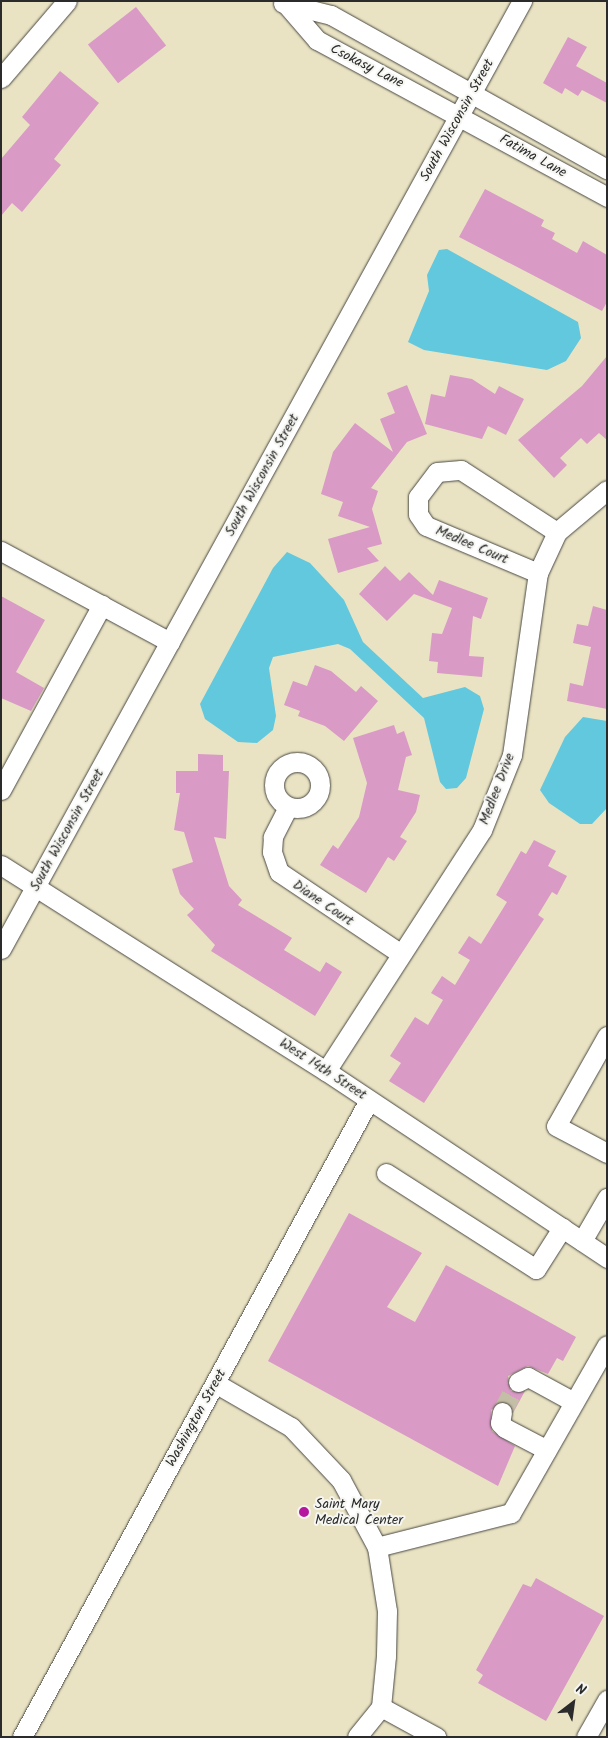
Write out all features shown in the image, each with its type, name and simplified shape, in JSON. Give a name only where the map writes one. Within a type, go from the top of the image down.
[{"type":"street","points":[[1,78],[67,1]]},
{"type":"street","name":"South Wisconsin Street","points":[[1,949],[522,1]]},
{"type":"street","name":"Csokasy Lane","points":[[283,3],[331,14],[471,94]]},
{"type":"street","name":"Csokasy Lane","points":[[283,3],[317,40],[460,114]]},
{"type":"street","name":"Fatima Lane","points":[[471,94],[607,169]]},
{"type":"street","name":"Fatima Lane","points":[[460,114],[607,197]]},
{"type":"street","name":"Medlee Court","points":[[538,573],[426,526],[418,514],[418,498],[437,472],[461,470],[557,532]]},
{"type":"street","name":"Medlee Drive","points":[[326,1070],[482,830],[512,756],[538,573],[557,532],[607,490]]},
{"type":"street","points":[[1,551],[170,642]]},
{"type":"street","points":[[1,790],[102,605]]},
{"type":"street","name":"Diane Court","points":[[288,807],[273,837],[272,852],[279,872],[401,954]]},
{"type":"street","name":"West 14th Street","points":[[1,864],[326,1070],[607,1258]]},
{"type":"street","points":[[607,1036],[556,1126],[607,1153]]},
{"type":"street","name":"Washington Street","points":[[22,1737],[369,1100]]},
{"type":"street","points":[[386,1173],[536,1269],[562,1228]]},
{"type":"street","points":[[582,1242],[607,1198]]},
{"type":"street","points":[[377,1548],[511,1513],[607,1345]]},
{"type":"street","points":[[518,1382],[528,1377],[574,1402]]},
{"type":"street","points":[[215,1382],[291,1427],[341,1480],[377,1548],[387,1611],[381,1707],[357,1737]]},
{"type":"street","points":[[502,1412],[500,1423],[505,1428],[547,1450]]},
{"type":"street","points":[[586,1737],[607,1700]]},
{"type":"street","points":[[381,1707],[436,1737]]},
{"type":"water","points":[[447,249],[578,322],[581,338],[566,361],[547,370],[424,350],[408,342],[429,291],[427,275],[439,250]]},
{"type":"water","points":[[287,552],[310,563],[344,600],[363,642],[423,698],[465,687],[480,696],[484,709],[466,778],[457,788],[446,789],[440,782],[424,718],[350,649],[338,644],[273,657],[269,668],[276,716],[273,730],[257,743],[238,742],[205,719],[200,704],[273,568]]},
{"type":"water","points":[[583,717],[607,721],[607,808],[592,824],[580,824],[549,803],[540,790],[565,737]]},
{"type":"building","points":[[136,7],[166,46],[118,83],[88,45]]},
{"type":"building","points":[[568,37],[587,47],[576,66],[607,83],[607,103],[582,90],[578,96],[565,88],[562,94],[543,83]]},
{"type":"building","points":[[60,71],[99,103],[54,159],[61,165],[22,212],[12,203],[1,216],[1,159],[30,125],[22,117]]},
{"type":"building","points":[[485,189],[544,220],[541,226],[555,233],[552,239],[577,253],[583,241],[607,255],[607,302],[602,311],[459,237]]},
{"type":"building","points":[[607,356],[607,440],[599,433],[587,444],[581,438],[560,458],[567,465],[554,478],[518,440],[582,386]]},
{"type":"building","points":[[450,375],[472,379],[495,394],[499,386],[524,399],[506,435],[488,426],[482,439],[425,424],[431,394],[445,397]]},
{"type":"building","points":[[407,385],[427,434],[407,442],[371,488],[378,491],[372,509],[382,544],[367,548],[379,561],[338,573],[328,539],[370,527],[338,516],[343,502],[321,494],[333,452],[355,423],[393,452],[380,419],[395,413],[387,393]]},
{"type":"building","points":[[385,566],[400,581],[409,572],[433,595],[439,580],[488,598],[481,619],[473,616],[469,656],[484,657],[482,677],[437,673],[438,662],[429,661],[432,633],[442,634],[452,608],[414,594],[387,621],[359,594]]},
{"type":"building","points":[[1,596],[45,620],[16,672],[44,688],[31,711],[1,698]]},
{"type":"building","points":[[593,606],[607,610],[607,709],[567,701],[570,683],[583,686],[591,647],[573,643],[577,624],[588,626]]},
{"type":"building","points":[[315,665],[331,671],[356,692],[361,686],[378,701],[344,741],[325,726],[298,716],[300,711],[284,705],[293,681],[307,686]]},
{"type":"building","points":[[394,725],[397,734],[404,731],[412,755],[406,757],[398,790],[420,795],[416,812],[400,837],[407,841],[394,861],[388,857],[366,893],[320,865],[333,845],[338,849],[359,817],[367,783],[353,738]]},
{"type":"building","points":[[198,754],[223,755],[223,771],[229,771],[226,839],[214,837],[229,886],[242,900],[238,905],[292,938],[284,950],[320,972],[326,962],[342,972],[315,1016],[211,951],[215,945],[187,915],[194,909],[180,894],[172,869],[193,862],[184,832],[174,830],[180,793],[176,793],[176,771],[198,771]]},
{"type":"building","points":[[534,840],[556,851],[548,866],[567,876],[557,895],[552,892],[538,915],[544,919],[424,1103],[389,1081],[401,1063],[390,1056],[415,1017],[428,1025],[443,1000],[431,993],[442,976],[455,985],[470,960],[458,953],[469,936],[481,944],[507,902],[496,895],[521,851],[526,854]]},
{"type":"building","points":[[349,1213],[422,1253],[387,1307],[415,1322],[446,1265],[576,1337],[563,1361],[557,1358],[548,1374],[528,1366],[508,1376],[511,1391],[525,1391],[513,1413],[504,1401],[491,1410],[492,1431],[515,1446],[498,1486],[268,1361]]},
{"type":"building","points":[[536,1578],[604,1616],[546,1721],[478,1683],[483,1675],[476,1670],[523,1584],[531,1587]]},
{"type":"tunnel","points":[[502,1412],[518,1382]]},
{"type":"place","name":"Saint Mary Medical Center","points":[[304,1512]]}]
